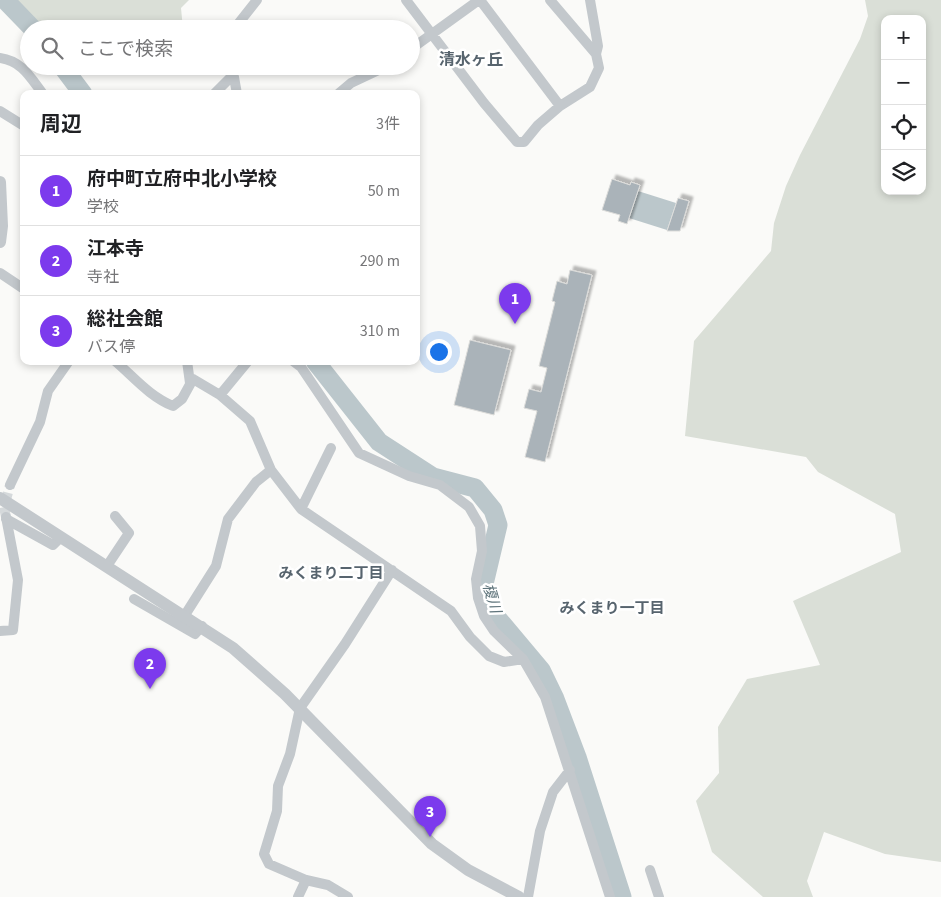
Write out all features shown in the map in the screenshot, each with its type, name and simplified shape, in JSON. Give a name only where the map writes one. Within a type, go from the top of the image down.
[{"type":"street","points":[[241,20],[257,0]]},
{"type":"street","points":[[406,0],[484,104],[517,142],[524,142],[538,125],[560,106],[590,87],[598,68],[596,54],[598,46],[590,0]]},
{"type":"street","points":[[420,43],[480,0],[560,106]]},
{"type":"street","points":[[550,0],[596,54]]},
{"type":"street","points":[[0,58],[11,59],[20,66]]},
{"type":"street","points":[[28,75],[40,90]]},
{"type":"street","points":[[217,90],[229,75]]},
{"type":"street","points":[[234,75],[236,90]]},
{"type":"street","points":[[343,90],[351,83],[368,75]]},
{"type":"street","points":[[0,111],[20,124]]},
{"type":"street","points":[[0,182],[2,226],[0,242]]},
{"type":"street","points":[[0,273],[20,286]]},
{"type":"street","points":[[10,485],[40,422],[48,391],[66,365]]},
{"type":"street","points":[[119,365],[141,387],[161,401],[173,406],[182,399],[193,379],[198,380],[220,395],[250,421],[271,470],[301,509],[451,611],[470,637],[489,656],[504,662],[523,659]]},
{"type":"street","points":[[188,365],[190,383]]},
{"type":"street","points":[[220,395],[245,365]]},
{"type":"street","points":[[297,365],[358,453],[409,476],[440,485],[469,507],[480,526],[482,551],[476,579],[478,598],[484,616],[494,631],[523,659],[544,697],[570,770],[610,897]]},
{"type":"street","points":[[301,509],[331,448]]},
{"type":"street","points":[[185,616],[216,566],[228,519],[256,482],[271,470]]},
{"type":"street","points":[[0,498],[202,626],[247,658],[300,708],[432,844],[468,870],[519,897]]},
{"type":"street","points":[[107,566],[128,534],[115,516]]},
{"type":"street","points":[[0,632],[13,630],[18,580],[6,518],[53,545],[61,537]]},
{"type":"street","points":[[348,897],[328,885],[306,880],[268,864],[264,854],[276,811],[278,786],[290,754],[300,708],[345,644],[392,570]]},
{"type":"street","points":[[134,599],[195,634],[202,626]]},
{"type":"street","points":[[528,897],[540,832],[553,792],[570,770]]},
{"type":"street","points":[[650,870],[658,897]]},
{"type":"street","points":[[298,897],[306,880]]},
{"type":"shaded area","points":[[11,0],[189,0],[181,8],[182,20],[23,20]]},
{"type":"shaded area","points":[[865,0],[941,0],[941,862],[885,854],[824,832],[807,881],[813,897],[763,897],[712,852],[696,801],[719,773],[718,727],[747,679],[820,665],[793,601],[901,552],[895,514],[818,472],[806,457],[685,436],[694,341],[771,251],[774,223],[786,186],[860,39],[868,16]]},
{"type":"shaded area","points":[[638,191],[676,203],[667,230],[629,218]]},
{"type":"building","points":[[612,179],[630,185],[631,182],[640,185],[627,224],[618,221],[620,215],[602,210]]},
{"type":"building","points":[[678,198],[689,201],[680,231],[667,231]]},
{"type":"building","points":[[570,270],[592,275],[545,462],[525,457],[537,411],[524,408],[529,389],[541,392],[547,368],[539,366],[555,302],[552,301],[557,281],[567,284]]},
{"type":"building","points":[[470,340],[511,350],[494,415],[454,405]]},
{"type":"waterway","name":"榎川","points":[[5,0],[24,20]]},
{"type":"waterway","name":"榎川","points":[[69,75],[80,90]]},
{"type":"waterway","name":"榎川","points":[[318,365],[379,442],[433,477],[475,488],[493,510],[498,525],[484,584],[493,613],[541,670],[555,699],[577,757],[622,897]]},
{"type":"tunnel","points":[[6,517],[4,507],[10,485]]},
{"type":"place","name":"府中町立府中北小学校","points":[[515,324]]},
{"type":"place","name":"江本寺","points":[[150,689]]},
{"type":"place","name":"総社会館","points":[[430,837]]},
{"type":"district","name":"清水ヶ丘","points":[[471,59]]},
{"type":"district","name":"みくまり二丁目","points":[[331,573]]},
{"type":"district","name":"みくまり一丁目","points":[[612,608]]}]
